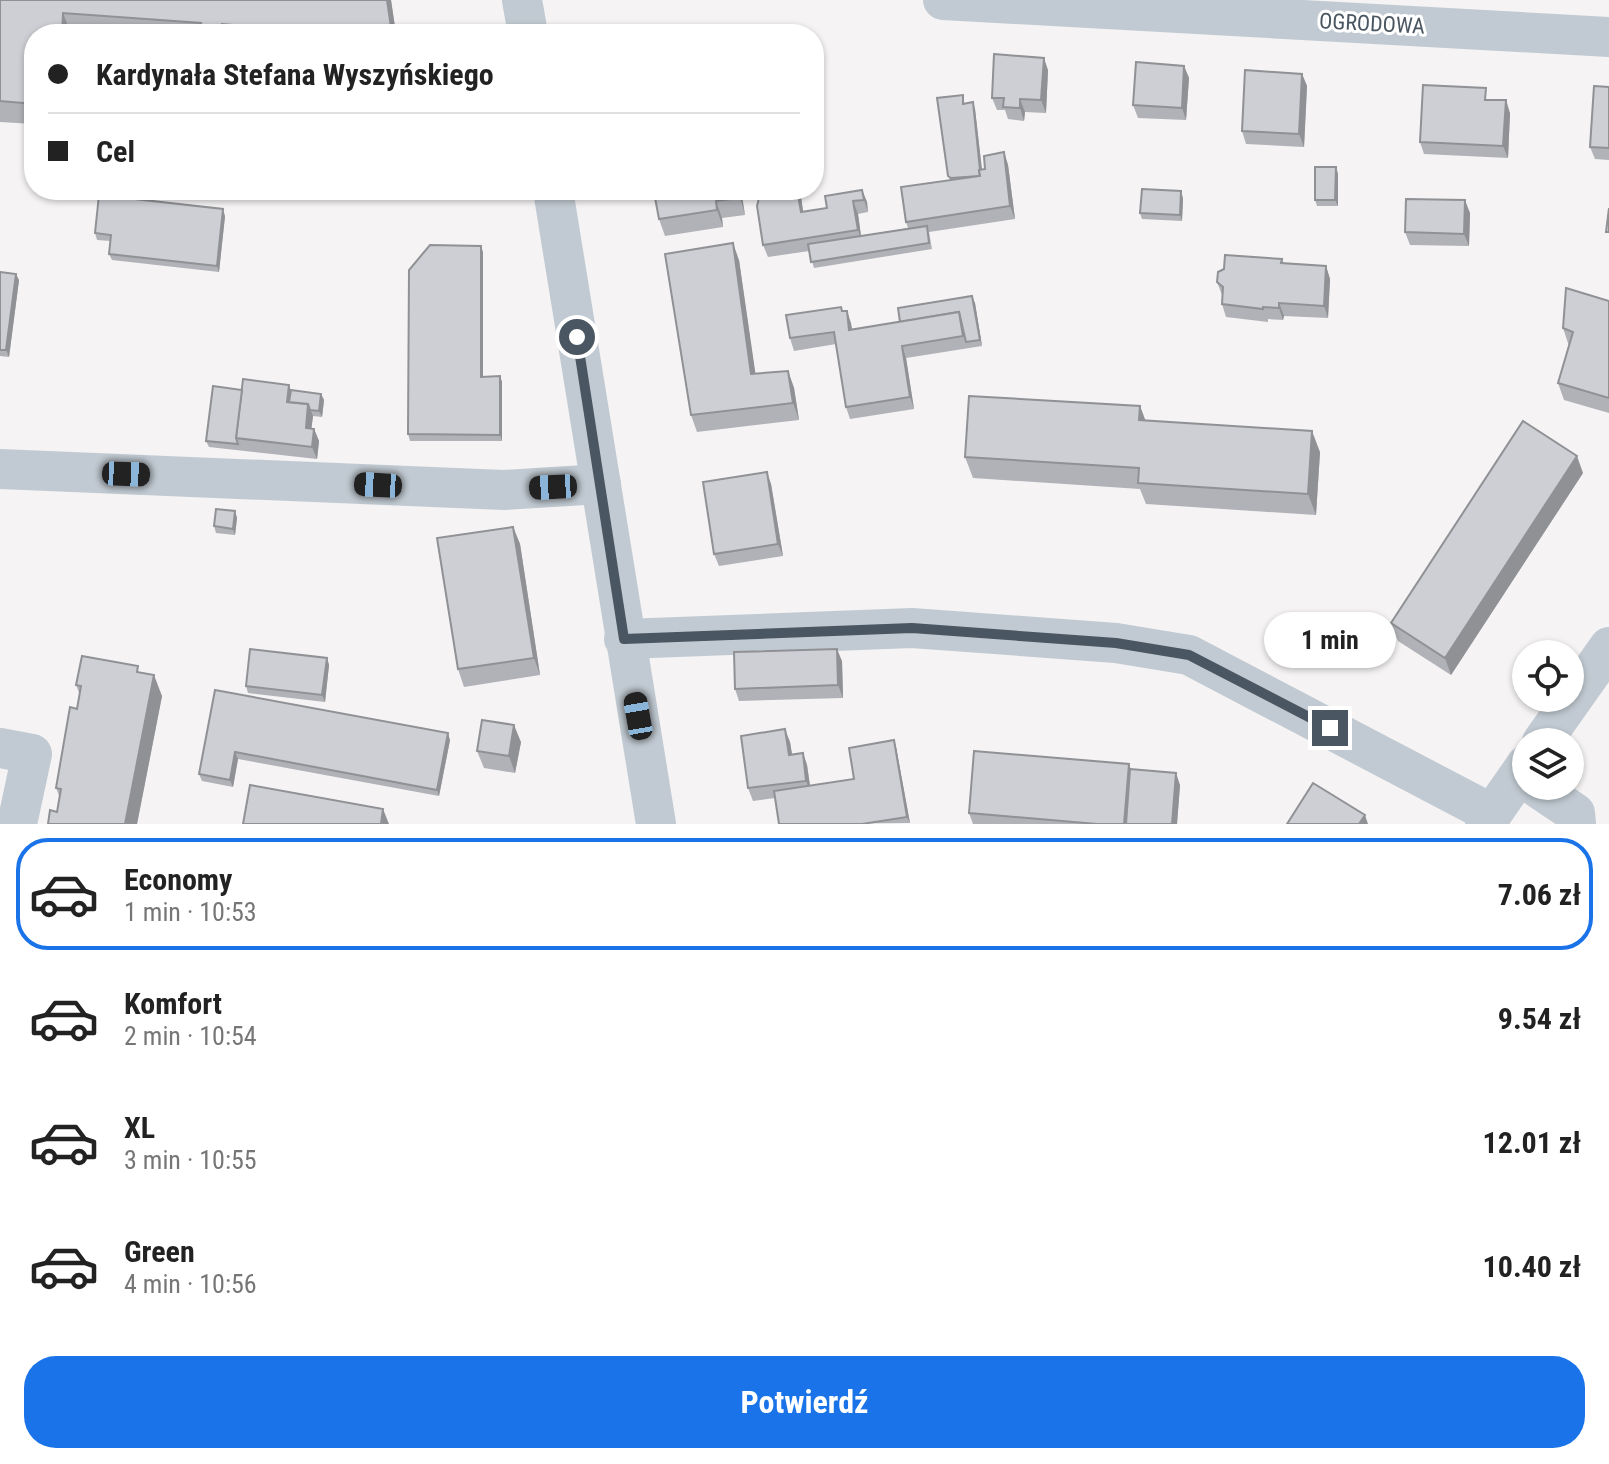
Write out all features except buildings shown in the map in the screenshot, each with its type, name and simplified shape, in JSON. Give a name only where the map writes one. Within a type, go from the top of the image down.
[{"type":"street","points":[[522,0],[526,24]]},
{"type":"street","name":"OGRODOWA","points":[[943,0],[1609,37]]},
{"type":"street","points":[[555,200],[656,824]]},
{"type":"street","points":[[0,469],[504,490],[601,484]]},
{"type":"street","points":[[624,639],[912,628],[1116,643],[1189,655],[1489,819],[1512,793]]},
{"type":"street","points":[[1552,728],[1609,647]]},
{"type":"street","points":[[0,748],[32,754],[17,824]]},
{"type":"street","points":[[1558,800],[1575,813],[1576,824]]},
{"type":"route","points":[[577,337],[624,639],[912,628],[1116,643],[1189,655],[1330,728]]}]
